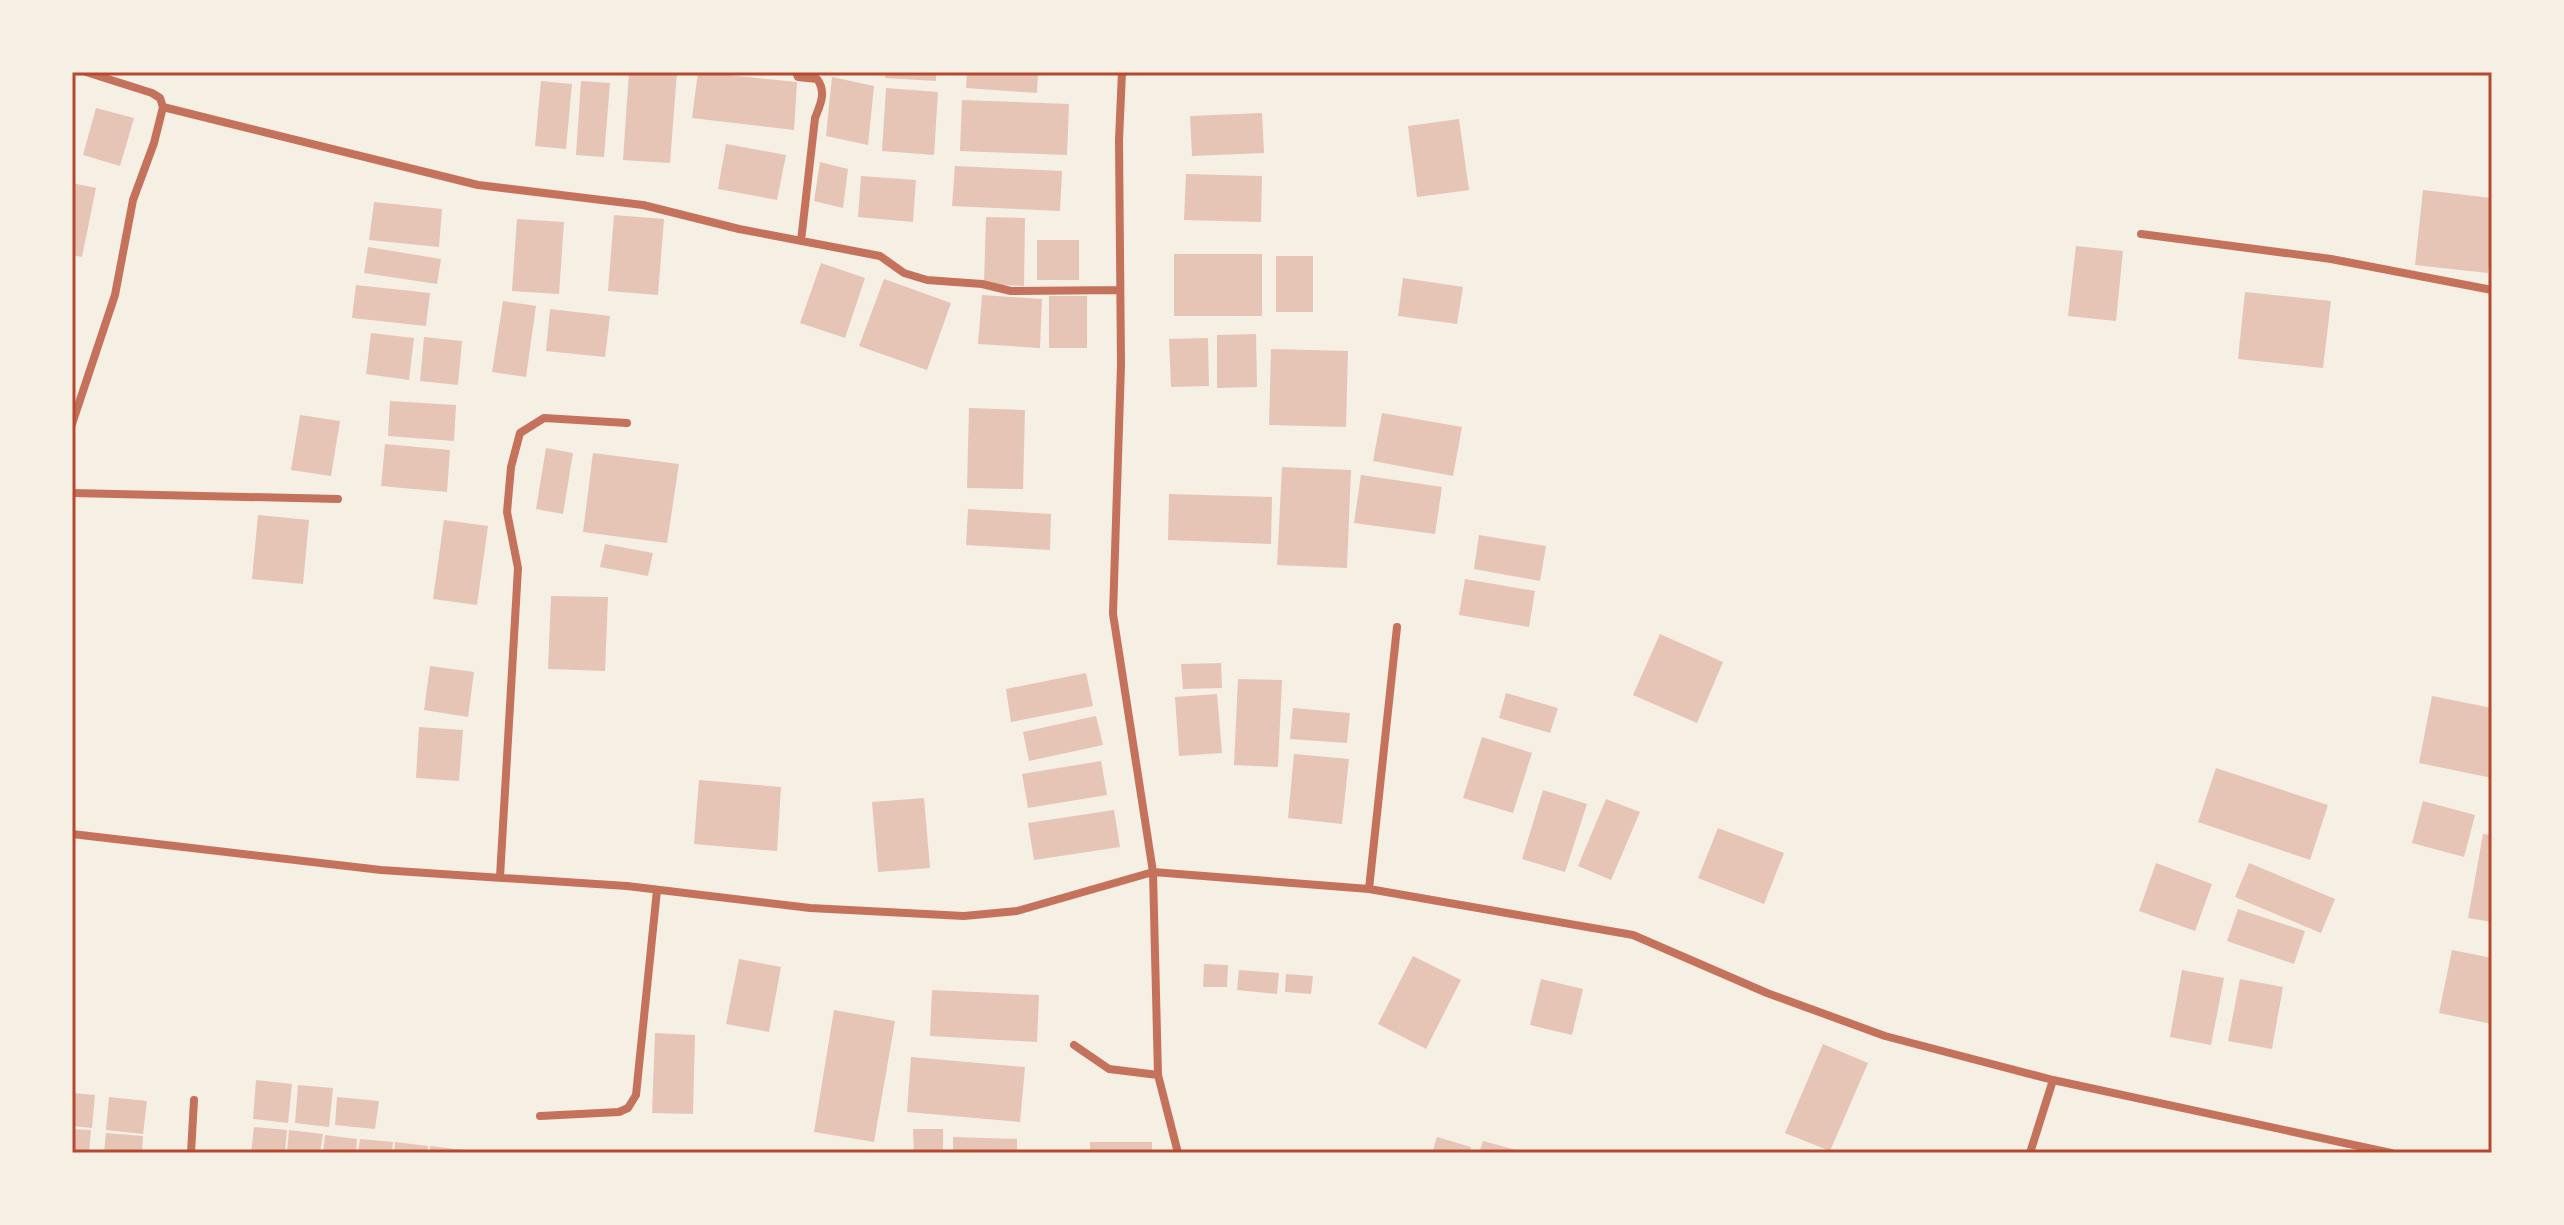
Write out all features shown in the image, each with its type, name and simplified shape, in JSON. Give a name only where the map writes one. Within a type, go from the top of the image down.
[{"type":"street","points":[[72,424],[115,295],[133,200],[154,143],[163,107],[160,98],[152,93],[86,72]]},
{"type":"street","points":[[796,72],[800,78],[817,79],[822,88],[822,101],[815,118],[801,241]]},
{"type":"street","points":[[1122,72],[1121,365],[1113,614],[1153,872],[1158,1075],[1178,1153]]},
{"type":"street","points":[[163,107],[478,185],[643,205],[739,229],[880,256],[904,273],[927,280],[982,284],[1011,291],[1120,290]]},
{"type":"street","points":[[2141,234],[2331,259],[2492,290]]},
{"type":"street","points":[[500,877],[518,568],[507,512],[511,467],[520,433],[544,418],[627,423]]},
{"type":"street","points":[[72,493],[338,499]]},
{"type":"street","points":[[1369,889],[1397,627]]},
{"type":"street","points":[[72,834],[381,870],[657,890],[810,908],[964,916],[1017,911],[1153,872],[1369,889],[1633,935],[1767,993],[1885,1036],[2053,1080],[2391,1153]]},
{"type":"street","points":[[540,1116],[619,1112],[628,1108],[636,1095],[657,890]]},
{"type":"street","points":[[1074,1045],[1109,1069],[1158,1075]]},
{"type":"street","points":[[2030,1153],[2053,1080]]},
{"type":"street","points":[[191,1153],[194,1100]]},
{"type":"building","points":[[629,72],[677,72],[670,163],[623,160]]},
{"type":"building","points":[[698,72],[797,82],[794,130],[692,118]]},
{"type":"building","points":[[886,72],[936,72],[936,81],[885,78]]},
{"type":"building","points":[[967,72],[1038,72],[1037,93],[966,88]]},
{"type":"building","points":[[832,77],[874,86],[868,145],[826,136]]},
{"type":"building","points":[[541,81],[572,84],[566,149],[535,146]]},
{"type":"building","points":[[581,81],[610,83],[604,157],[576,155]]},
{"type":"building","points":[[886,88],[938,92],[934,155],[882,151]]},
{"type":"building","points":[[962,100],[1069,104],[1067,155],[960,151]]},
{"type":"building","points":[[96,108],[134,118],[120,166],[83,155]]},
{"type":"building","points":[[1262,113],[1264,153],[1192,156],[1190,116]]},
{"type":"building","points":[[1459,119],[1469,190],[1417,197],[1408,126]]},
{"type":"building","points":[[726,144],[786,155],[777,200],[718,189]]},
{"type":"building","points":[[820,162],[848,169],[843,208],[814,201]]},
{"type":"building","points":[[955,166],[1062,171],[1060,211],[952,206]]},
{"type":"building","points":[[1186,174],[1262,176],[1261,222],[1184,220]]},
{"type":"building","points":[[861,176],[916,180],[913,222],[858,217]]},
{"type":"building","points":[[72,183],[96,188],[82,257],[72,255]]},
{"type":"building","points":[[2423,190],[2492,198],[2488,273],[2415,265]]},
{"type":"building","points":[[374,202],[442,209],[439,247],[369,240]]},
{"type":"building","points":[[614,215],[664,219],[658,295],[608,291]]},
{"type":"building","points":[[986,217],[1025,218],[1024,286],[984,284]]},
{"type":"building","points":[[517,219],[564,222],[559,294],[512,291]]},
{"type":"building","points":[[1037,240],[1079,240],[1079,280],[1037,280]]},
{"type":"building","points":[[2076,246],[2123,251],[2116,321],[2068,316]]},
{"type":"building","points":[[368,247],[441,259],[437,284],[364,273]]},
{"type":"building","points":[[1174,254],[1262,254],[1262,316],[1174,316]]},
{"type":"building","points":[[1276,256],[1313,256],[1313,312],[1276,312]]},
{"type":"building","points":[[821,263],[865,278],[845,338],[800,323]]},
{"type":"building","points":[[1403,278],[1463,287],[1457,324],[1398,316]]},
{"type":"building","points":[[884,279],[951,303],[927,370],[859,346]]},
{"type":"building","points":[[356,285],[430,293],[426,326],[352,318]]},
{"type":"building","points":[[2245,292],[2331,301],[2323,368],[2238,359]]},
{"type":"building","points":[[982,295],[1042,299],[1040,348],[978,344]]},
{"type":"building","points":[[1049,296],[1087,296],[1087,348],[1049,348]]},
{"type":"building","points":[[503,301],[536,306],[526,377],[492,372]]},
{"type":"building","points":[[550,309],[610,316],[605,357],[546,351]]},
{"type":"building","points":[[371,333],[414,338],[409,380],[366,374]]},
{"type":"building","points":[[1256,334],[1257,387],[1217,388],[1217,335]]},
{"type":"building","points":[[424,337],[462,341],[458,385],[420,381]]},
{"type":"building","points":[[1208,338],[1209,386],[1171,387],[1169,339]]},
{"type":"building","points":[[1271,349],[1348,351],[1346,427],[1269,425]]},
{"type":"building","points":[[390,401],[456,405],[454,441],[388,436]]},
{"type":"building","points":[[969,408],[1025,410],[1023,489],[967,488]]},
{"type":"building","points":[[1382,413],[1462,427],[1453,476],[1373,461]]},
{"type":"building","points":[[300,415],[340,421],[331,476],[291,470]]},
{"type":"building","points":[[385,444],[450,450],[447,492],[381,486]]},
{"type":"building","points":[[546,448],[573,453],[563,514],[536,509]]},
{"type":"building","points":[[593,453],[679,464],[667,543],[583,532]]},
{"type":"building","points":[[1282,467],[1351,470],[1347,568],[1277,565]]},
{"type":"building","points":[[1361,475],[1442,487],[1435,534],[1354,523]]},
{"type":"building","points":[[1169,494],[1272,497],[1271,544],[1168,540]]},
{"type":"building","points":[[968,509],[1051,514],[1050,550],[966,545]]},
{"type":"building","points":[[258,515],[309,520],[303,584],[252,579]]},
{"type":"building","points":[[444,520],[488,526],[477,605],[433,599]]},
{"type":"building","points":[[1479,535],[1546,546],[1540,581],[1474,569]]},
{"type":"building","points":[[605,544],[653,553],[648,576],[600,567]]},
{"type":"building","points":[[1465,579],[1535,591],[1529,627],[1459,615]]},
{"type":"building","points":[[551,596],[608,597],[605,671],[548,669]]},
{"type":"building","points":[[1660,634],[1723,662],[1697,723],[1633,695]]},
{"type":"building","points":[[1221,663],[1222,688],[1183,689],[1181,664]]},
{"type":"building","points":[[430,666],[474,672],[468,717],[424,710]]},
{"type":"building","points":[[1086,673],[1093,706],[1011,722],[1006,689]]},
{"type":"building","points":[[1238,679],[1282,680],[1278,767],[1234,765]]},
{"type":"building","points":[[1506,693],[1558,708],[1550,733],[1499,718]]},
{"type":"building","points":[[1217,694],[1222,753],[1179,756],[1175,697]]},
{"type":"building","points":[[2432,696],[2492,708],[2492,778],[2419,763]]},
{"type":"building","points":[[1293,708],[1350,713],[1347,743],[1290,739]]},
{"type":"building","points":[[1096,716],[1103,745],[1029,761],[1023,732]]},
{"type":"building","points":[[419,727],[463,730],[459,781],[416,778]]},
{"type":"building","points":[[1482,737],[1532,753],[1513,813],[1463,798]]},
{"type":"building","points":[[1294,754],[1349,759],[1342,824],[1288,818]]},
{"type":"building","points":[[1101,761],[1107,795],[1028,808],[1022,774]]},
{"type":"building","points":[[2216,768],[2328,805],[2310,860],[2198,822]]},
{"type":"building","points":[[699,780],[781,787],[777,851],[694,844]]},
{"type":"building","points":[[1543,790],[1587,804],[1565,872],[1522,859]]},
{"type":"building","points":[[924,798],[930,868],[878,872],[872,802]]},
{"type":"building","points":[[1606,799],[1640,812],[1611,880],[1578,866]]},
{"type":"building","points":[[2423,801],[2475,815],[2464,857],[2412,843]]},
{"type":"building","points":[[1114,810],[1120,847],[1034,860],[1028,823]]},
{"type":"building","points":[[1718,828],[1784,853],[1764,904],[1698,878]]},
{"type":"building","points":[[2483,834],[2492,835],[2492,922],[2468,918]]},
{"type":"building","points":[[2156,863],[2212,884],[2195,931],[2139,911]]},
{"type":"building","points":[[2249,863],[2335,899],[2321,933],[2235,897]]},
{"type":"building","points":[[2238,909],[2305,931],[2294,964],[2227,941]]},
{"type":"building","points":[[2452,950],[2492,958],[2492,1024],[2439,1013]]},
{"type":"building","points":[[1413,956],[1461,980],[1426,1049],[1378,1024]]},
{"type":"building","points":[[739,959],[781,967],[769,1032],[726,1024]]},
{"type":"building","points":[[1204,964],[1228,965],[1227,987],[1203,987]]},
{"type":"building","points":[[1239,970],[1279,973],[1277,994],[1237,990]]},
{"type":"building","points":[[2182,970],[2224,978],[2211,1045],[2170,1037]]},
{"type":"building","points":[[1286,974],[1313,976],[1311,994],[1285,992]]},
{"type":"building","points":[[1541,979],[1583,989],[1572,1035],[1530,1025]]},
{"type":"building","points":[[2240,979],[2283,987],[2272,1049],[2228,1041]]},
{"type":"building","points":[[932,990],[1039,995],[1037,1042],[930,1036]]},
{"type":"building","points":[[834,1010],[895,1021],[874,1142],[814,1132]]},
{"type":"building","points":[[655,1033],[695,1035],[693,1114],[652,1113]]},
{"type":"building","points":[[1823,1044],[1868,1063],[1830,1151],[1785,1133]]},
{"type":"building","points":[[911,1057],[1025,1067],[1020,1122],[907,1112]]},
{"type":"building","points":[[256,1080],[292,1084],[288,1123],[253,1119]]},
{"type":"building","points":[[298,1085],[333,1088],[329,1127],[295,1123]]},
{"type":"building","points":[[72,1093],[95,1095],[92,1128],[72,1126]]},
{"type":"building","points":[[109,1097],[147,1101],[143,1134],[106,1130]]},
{"type":"building","points":[[337,1097],[379,1101],[375,1129],[335,1125]]},
{"type":"building","points":[[254,1127],[287,1130],[285,1153],[251,1153]]},
{"type":"building","points":[[72,1129],[91,1130],[89,1153],[72,1153]]},
{"type":"building","points":[[913,1129],[943,1129],[943,1153],[914,1153]]},
{"type":"building","points":[[289,1130],[323,1134],[320,1153],[287,1153]]},
{"type":"building","points":[[106,1133],[143,1136],[142,1153],[104,1153]]},
{"type":"building","points":[[325,1135],[357,1139],[356,1153],[323,1153]]},
{"type":"building","points":[[953,1137],[1017,1139],[1017,1153],[953,1153]]},
{"type":"building","points":[[1437,1137],[1471,1147],[1470,1153],[1432,1153]]},
{"type":"building","points":[[360,1139],[393,1142],[392,1153],[358,1153]]},
{"type":"building","points":[[1483,1141],[1516,1150],[1515,1153],[1479,1153]]},
{"type":"building","points":[[395,1142],[428,1146],[427,1153],[394,1153]]},
{"type":"building","points":[[1090,1142],[1152,1142],[1152,1153],[1090,1153]]},
{"type":"building","points":[[430,1146],[464,1150],[463,1153],[430,1153]]}]
